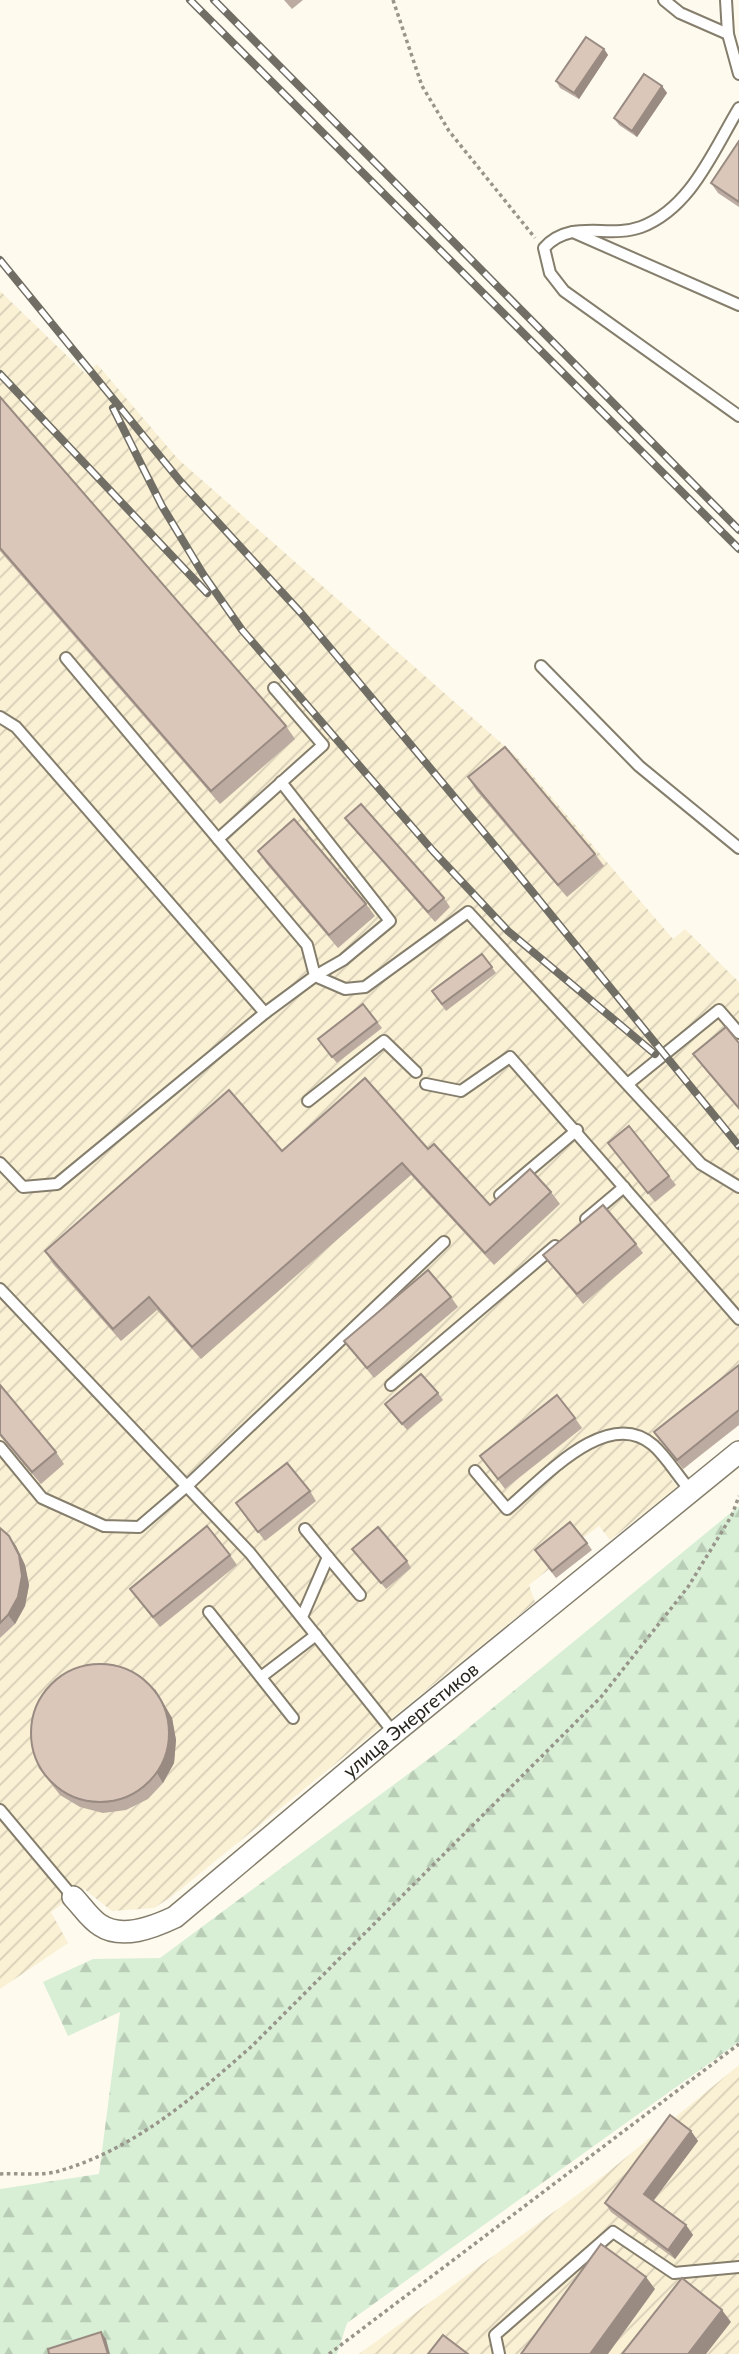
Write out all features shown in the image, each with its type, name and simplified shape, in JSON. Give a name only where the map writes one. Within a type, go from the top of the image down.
[{"type":"street","name":"улица Энергетиков","points":[[73,1897],[100,1925],[117,1931],[156,1926],[175,1917],[394,1733],[739,1452]]},
{"type":"lane","points":[[664,0],[680,13],[728,34]]},
{"type":"lane","points":[[726,0],[728,34],[739,74]]},
{"type":"lane","points":[[739,108],[690,190],[669,212],[639,228],[570,231],[553,237],[544,248],[550,273],[564,291],[739,416]]},
{"type":"lane","points":[[570,231],[739,305]]},
{"type":"lane","points":[[66,658],[307,945],[315,976]]},
{"type":"lane","points":[[541,666],[639,766],[739,848]]},
{"type":"lane","points":[[218,839],[323,745],[274,688]]},
{"type":"lane","points":[[0,717],[16,727],[265,1013]]},
{"type":"lane","points":[[0,1163],[23,1188],[57,1184],[265,1013],[315,976],[343,960],[390,921],[281,782]]},
{"type":"lane","points":[[315,976],[345,989],[365,987],[468,912],[629,1083],[701,1164],[739,1186]]},
{"type":"lane","points":[[629,1083],[719,1010],[739,1032]]},
{"type":"lane","points":[[308,1101],[384,1041],[416,1072]]},
{"type":"lane","points":[[426,1084],[461,1091],[510,1057],[577,1130],[739,1318]]},
{"type":"lane","points":[[500,1195],[577,1130]]},
{"type":"lane","points":[[581,1223],[624,1187]]},
{"type":"lane","points":[[391,1385],[560,1241]]},
{"type":"lane","points":[[0,1447],[42,1498],[104,1526],[139,1527],[188,1485],[444,1242]]},
{"type":"lane","points":[[0,1289],[250,1553],[394,1733]]},
{"type":"lane","points":[[475,1471],[507,1509],[588,1442],[610,1433],[634,1434],[652,1445],[691,1491]]},
{"type":"lane","points":[[305,1529],[360,1595]]},
{"type":"lane","points":[[302,1618],[328,1557]]},
{"type":"lane","points":[[209,1612],[293,1718]]},
{"type":"lane","points":[[261,1677],[316,1635]]},
{"type":"lane","points":[[0,1810],[73,1897]]},
{"type":"lane","points":[[499,2354],[495,2335],[612,2232],[674,2273],[739,2267]]},
{"type":"path","points":[[393,0],[422,86],[449,131],[544,248]]},
{"type":"path","points":[[0,2174],[57,2172],[127,2143],[191,2099],[252,2046],[601,1697],[688,1587],[732,1515],[739,1496]]},
{"type":"path","points":[[330,2354],[739,2044]]},
{"type":"shaded area","points":[[0,291],[86,374],[97,364],[178,459],[516,756],[673,939],[685,929],[739,982],[739,1425],[671,1479],[677,1487],[610,1540],[599,1526],[583,1538],[592,1550],[556,1578],[549,1569],[529,1585],[535,1602],[171,1897],[154,1908],[112,1911],[84,1889],[51,1912],[68,1943],[0,1989]]},
{"type":"shaded area","points":[[739,2065],[739,2354],[359,2354],[607,2173]]},
{"type":"green space","points":[[739,1506],[739,2042],[347,2323],[337,2354],[0,2354],[0,2189],[99,2174],[120,2012],[68,2036],[43,1982],[93,1959],[160,1958],[450,1743]]},
{"type":"building","points":[[586,37],[604,49],[574,93],[556,81]]},
{"type":"building","points":[[644,74],[662,86],[632,131],[614,118]]},
{"type":"building","points":[[739,141],[739,202],[711,183]]},
{"type":"building","points":[[0,397],[286,726],[211,791],[0,548]]},
{"type":"building","points":[[505,747],[595,854],[558,885],[468,777]]},
{"type":"building","points":[[361,804],[444,898],[428,912],[345,818]]},
{"type":"building","points":[[294,819],[366,904],[329,935],[258,851]]},
{"type":"building","points":[[482,954],[492,967],[442,1004],[432,991]]},
{"type":"building","points":[[363,1004],[377,1022],[332,1057],[318,1039]]},
{"type":"building","points":[[726,1027],[739,1043],[739,1108],[693,1054]]},
{"type":"building","points":[[365,1078],[428,1149],[434,1144],[490,1205],[530,1169],[551,1192],[485,1253],[402,1163],[192,1347],[149,1297],[113,1329],[45,1251],[229,1090],[282,1151]]},
{"type":"building","points":[[629,1126],[669,1176],[648,1193],[608,1143]]},
{"type":"building","points":[[603,1205],[636,1244],[577,1294],[543,1255]]},
{"type":"building","points":[[428,1270],[451,1297],[367,1368],[344,1341]]},
{"type":"building","points":[[739,1365],[739,1410],[677,1460],[654,1432]]},
{"type":"building","points":[[421,1374],[438,1393],[402,1424],[385,1404]]},
{"type":"building","points":[[0,1385],[56,1452],[32,1472],[0,1434]]},
{"type":"building","points":[[557,1395],[575,1418],[498,1479],[480,1456]]},
{"type":"building","points":[[287,1463],[310,1491],[258,1532],[236,1503]]},
{"type":"building","points":[[570,1522],[587,1543],[552,1571],[535,1550]]},
{"type":"building","points":[[207,1526],[230,1555],[153,1617],[130,1589]]},
{"type":"building","points":[[378,1527],[407,1561],[381,1583],[352,1549]]},
{"type":"building","points":[[0,1528],[9,1536],[19,1555],[22,1576],[18,1597],[0,1623]]},
{"type":"building","points":[[100,1664],[127,1669],[149,1684],[164,1706],[169,1733],[164,1760],[149,1782],[127,1797],[100,1802],[73,1797],[51,1782],[36,1760],[31,1733],[36,1706],[51,1684],[73,1669]]},
{"type":"building","points":[[670,2115],[691,2131],[644,2194],[686,2225],[668,2250],[605,2203]]},
{"type":"building","points":[[601,2244],[646,2277],[590,2354],[521,2354]]},
{"type":"building","points":[[682,2278],[722,2310],[688,2354],[622,2354]]},
{"type":"building","points":[[101,2332],[108,2354],[49,2354],[48,2349]]},
{"type":"building","points":[[443,2335],[468,2354],[428,2354]]},
{"type":"railway","points":[[190,0],[739,549]]},
{"type":"railway","points":[[214,0],[739,530]]},
{"type":"railway","points":[[0,260],[180,481],[301,613],[739,1146]]},
{"type":"railway","points":[[0,374],[207,593]]},
{"type":"railway","points":[[113,408],[162,506],[203,574],[242,630],[433,851],[508,931],[655,1054]]}]
